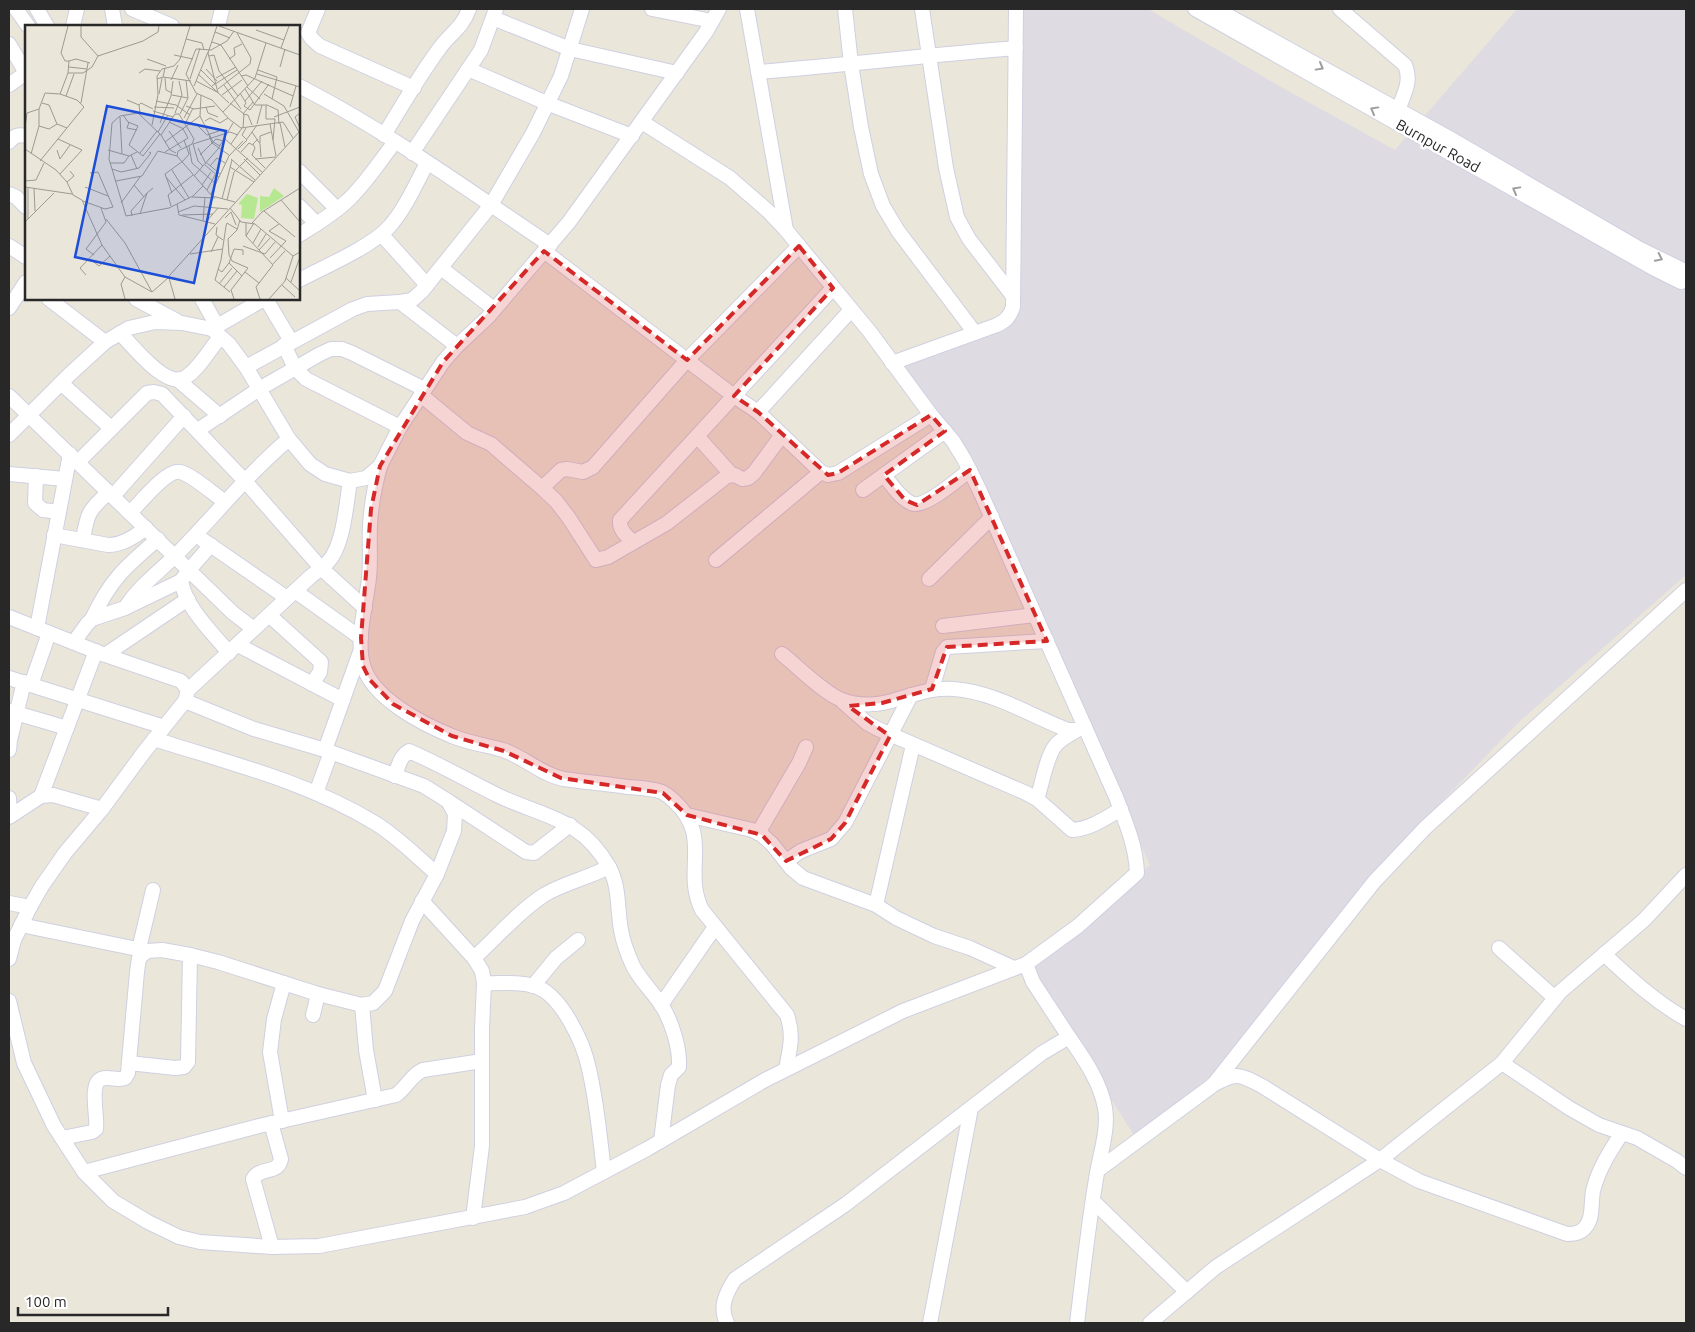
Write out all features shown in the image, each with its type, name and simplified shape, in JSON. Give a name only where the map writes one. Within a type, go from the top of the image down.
[{"type":"street","points":[[16,9],[27,25]]},
{"type":"street","points":[[37,9],[46,25]]},
{"type":"street","points":[[73,25],[77,9]]},
{"type":"street","points":[[112,9],[115,25]]},
{"type":"street","points":[[218,25],[222,9]]},
{"type":"street","points":[[318,9],[308,33],[320,46],[414,88]]},
{"type":"street","points":[[300,234],[337,209],[360,187],[389,139],[414,88],[440,47],[465,20],[469,9]]},
{"type":"street","points":[[246,367],[353,308],[367,304],[412,300],[428,285],[491,205],[549,104],[561,76],[582,9]]},
{"type":"street","points":[[652,9],[715,15],[677,73],[569,222],[494,309],[443,362],[400,427],[380,466],[371,509],[370,560],[361,644],[363,666],[380,694],[435,728],[472,743],[517,756],[545,772],[561,778],[646,789],[663,793],[674,800],[690,820],[696,840],[695,891],[702,910],[787,1015],[792,1039],[786,1069]]},
{"type":"street","points":[[747,9],[786,230]]},
{"type":"street","points":[[845,9],[861,127],[871,174],[883,206],[898,231],[975,334]]},
{"type":"street","points":[[922,9],[946,168],[958,217],[969,238],[1013,296]]},
{"type":"street","name":"Burnpur Road","points":[[1195,9],[1652,268],[1685,278]]},
{"type":"street","points":[[1216,9],[1451,139],[1640,249],[1685,278]]},
{"type":"street","points":[[1340,9],[1405,65],[1409,73],[1408,81],[1398,110]]},
{"type":"street","points":[[892,363],[975,334],[1003,322],[1011,314],[1013,296],[1015,10]]},
{"type":"street","points":[[141,11],[170,25]]},
{"type":"street","points":[[412,153],[481,50],[495,14],[570,48],[677,73]]},
{"type":"street","points":[[9,44],[25,77],[9,85]]},
{"type":"street","points":[[758,72],[1016,48]]},
{"type":"street","points":[[468,68],[549,104],[632,136]]},
{"type":"street","points":[[300,87],[412,153],[491,205],[686,360],[758,412],[821,472],[828,475],[838,472],[931,415]]},
{"type":"street","points":[[9,1001],[14,1044],[54,1126],[84,1172],[113,1201],[142,1219],[179,1238],[200,1242],[272,1247],[319,1246],[525,1207],[564,1193],[661,1141],[786,1069],[903,1011],[1020,966],[1078,926],[1137,873],[1133,841],[1121,809],[1081,728],[1047,641],[992,517],[957,447],[851,310],[786,230],[768,211],[730,178],[642,122]]},
{"type":"street","points":[[9,142],[20,134],[25,136]]},
{"type":"street","points":[[300,279],[382,235],[401,210],[427,163]]},
{"type":"street","points":[[300,172],[337,209]]},
{"type":"street","points":[[15,196],[25,206]]},
{"type":"street","points":[[300,207],[317,224]]},
{"type":"street","points":[[382,235],[428,285]]},
{"type":"street","points":[[9,246],[25,257]]},
{"type":"street","points":[[542,488],[561,470],[567,468],[583,472],[593,467],[686,360],[799,246]]},
{"type":"street","points":[[440,268],[494,309]]},
{"type":"street","points":[[9,308],[25,284]]},
{"type":"street","points":[[633,542],[622,531],[620,520],[832,288]]},
{"type":"street","points":[[50,300],[105,342]]},
{"type":"street","points":[[138,300],[182,324]]},
{"type":"street","points":[[202,300],[216,331],[246,367],[289,440],[310,464],[325,474],[350,481],[366,478],[380,466]]},
{"type":"street","points":[[120,333],[162,375],[178,380],[185,378],[193,371],[216,331],[263,300]]},
{"type":"street","points":[[266,300],[287,343],[296,368],[306,379],[400,427]]},
{"type":"street","points":[[400,302],[457,346]]},
{"type":"street","points":[[758,412],[851,310]]},
{"type":"street","points":[[9,434],[105,342],[129,328],[155,322],[182,324],[216,331]]},
{"type":"street","points":[[198,430],[259,389],[320,354],[331,349],[342,349],[366,359],[422,392],[467,433],[491,444],[556,501],[596,560],[608,557],[679,515],[731,474]]},
{"type":"street","points":[[178,380],[220,416]]},
{"type":"street","points":[[61,383],[112,428]]},
{"type":"street","points":[[9,750],[12,712],[27,683],[43,630],[54,535],[65,479],[74,458],[112,428],[147,394],[154,392],[162,394],[245,481],[321,568],[365,608]]},
{"type":"street","points":[[9,396],[175,556],[185,575],[254,629]]},
{"type":"street","points":[[83,540],[88,514],[94,506],[111,494],[184,416]]},
{"type":"street","points":[[863,490],[945,431]]},
{"type":"street","points":[[697,436],[731,474],[742,479],[748,478],[754,473],[782,434]]},
{"type":"street","points":[[125,608],[140,587],[175,556],[266,458],[289,440]]},
{"type":"street","points":[[884,475],[905,500],[916,505],[928,501],[970,470]]},
{"type":"street","points":[[130,513],[163,479],[179,471],[187,474],[226,502]]},
{"type":"street","points":[[716,560],[821,472]]},
{"type":"street","points":[[9,474],[65,479]]},
{"type":"street","points":[[36,476],[35,503],[43,510],[59,512]]},
{"type":"street","points":[[9,960],[14,940],[30,906],[65,854],[102,809],[186,696],[291,594],[329,562],[340,540],[350,481]]},
{"type":"street","points":[[929,578],[992,517]]},
{"type":"street","points":[[54,535],[115,545],[130,539],[146,528]]},
{"type":"street","points":[[195,534],[291,594],[361,644]]},
{"type":"street","points":[[74,642],[92,619],[102,598],[115,579],[158,539]]},
{"type":"street","points":[[92,619],[125,608],[185,575],[210,545]]},
{"type":"street","points":[[185,575],[183,590],[188,599],[203,621],[234,649],[312,684],[342,700]]},
{"type":"street","points":[[1213,1085],[1374,882],[1425,828],[1686,590]]},
{"type":"street","points":[[41,796],[77,700],[101,653],[188,599]]},
{"type":"street","points":[[269,615],[321,662],[320,672],[312,684]]},
{"type":"street","points":[[942,626],[1035,615]]},
{"type":"street","points":[[9,617],[180,682],[186,696],[254,728],[328,751],[424,786],[526,852],[534,853],[570,826]]},
{"type":"street","points":[[932,690],[943,652],[947,647],[1047,641]]},
{"type":"street","points":[[316,793],[342,700],[361,644]]},
{"type":"street","points":[[782,654],[830,694],[842,700],[867,723],[890,736],[974,769],[1026,793],[1037,799],[1072,830],[1080,830],[1121,809]]},
{"type":"street","points":[[9,678],[164,727]]},
{"type":"street","points":[[842,700],[867,704],[882,703],[932,690],[954,689],[986,695],[1061,727],[1081,728]]},
{"type":"street","points":[[786,861],[801,851],[831,839],[845,823],[911,695]]},
{"type":"street","points":[[12,712],[66,728]]},
{"type":"street","points":[[1037,799],[1051,753],[1055,746],[1081,728]]},
{"type":"street","points":[[154,739],[327,797],[376,823],[437,874]]},
{"type":"street","points":[[876,905],[914,746]]},
{"type":"street","points":[[758,833],[799,763],[806,747]]},
{"type":"street","points":[[395,776],[401,758],[404,753],[409,751],[506,800],[555,818],[570,826],[598,851],[609,867],[618,894],[621,932],[626,950],[640,976],[661,1006],[673,1031],[679,1067],[671,1075],[668,1085],[661,1141]]},
{"type":"street","points":[[9,798],[10,816],[41,796],[53,795],[102,809]]},
{"type":"street","points":[[21,925],[143,950],[162,950],[190,955],[318,994],[362,1005],[373,1003],[385,991],[412,921],[437,874],[454,830],[455,814],[448,801]]},
{"type":"street","points":[[687,816],[752,830],[772,844],[803,878],[876,905],[896,918],[934,936],[1020,966],[1033,982],[1093,1074],[1102,1095],[1105,1109],[1106,1121],[1077,1323]]},
{"type":"street","points":[[474,958],[546,894],[609,867]]},
{"type":"street","points":[[1150,1323],[1224,1262],[1380,1160],[1502,1063],[1555,998],[1644,920],[1686,875]]},
{"type":"street","points":[[62,1138],[92,1132],[96,1129],[95,1085],[98,1080],[104,1078],[120,1080],[125,1078],[128,1073],[137,972],[139,958],[143,950],[153,890]]},
{"type":"street","points":[[422,901],[474,958],[482,971],[484,983],[482,1146],[472,1218]]},
{"type":"street","points":[[9,903],[30,906]]},
{"type":"street","points":[[661,1006],[715,927]]},
{"type":"street","points":[[533,986],[556,958],[578,940]]},
{"type":"street","points":[[1499,948],[1555,998]]},
{"type":"street","points":[[1604,954],[1642,990],[1666,1008],[1686,1019]]},
{"type":"street","points":[[129,1063],[175,1068],[184,1067],[188,1062],[190,955]]},
{"type":"street","points":[[272,1247],[253,1179],[259,1172],[275,1169],[280,1164],[281,1159],[270,1052],[274,1019],[284,983]]},
{"type":"street","points":[[484,983],[533,986],[543,990],[556,1001],[572,1024],[589,1067],[604,1172]]},
{"type":"street","points":[[313,1014],[318,994]]},
{"type":"street","points":[[362,1005],[366,1050],[375,1100]]},
{"type":"street","points":[[727,1323],[722,1306],[727,1292],[735,1279],[846,1204],[1042,1053],[1069,1037]]},
{"type":"street","points":[[84,1172],[277,1122],[396,1095],[408,1085],[416,1073],[423,1070],[482,1061]]},
{"type":"street","points":[[1502,1063],[1568,1108],[1599,1124],[1637,1138],[1685,1163]]},
{"type":"street","points":[[1098,1170],[1213,1085],[1230,1076],[1242,1076],[1262,1086],[1380,1160],[1419,1181],[1567,1234],[1576,1234],[1589,1223],[1593,1190],[1605,1159],[1622,1133]]},
{"type":"street","points":[[930,1323],[972,1108]]},
{"type":"street","points":[[1093,1201],[1187,1292]]},
{"type":"highlighted area","points":[[799,246],[833,288],[734,396],[758,412],[828,475],[838,473],[931,415],[945,431],[884,475],[905,500],[917,505],[970,470],[1047,641],[947,647],[932,689],[882,703],[848,706],[890,736],[845,823],[831,839],[786,861],[762,835],[687,815],[663,793],[561,778],[504,751],[452,736],[393,704],[370,680],[363,666],[361,638],[371,509],[380,466],[443,362],[544,251],[687,360]]},
{"type":"shaded area","points":[[1012,9],[1148,9],[1281,87],[1395,150],[1517,9],[1686,9],[1686,575],[1519,722],[1427,817],[1246,1039],[1141,1146],[1028,970],[1150,865],[964,449],[886,360],[1009,318]]}]
